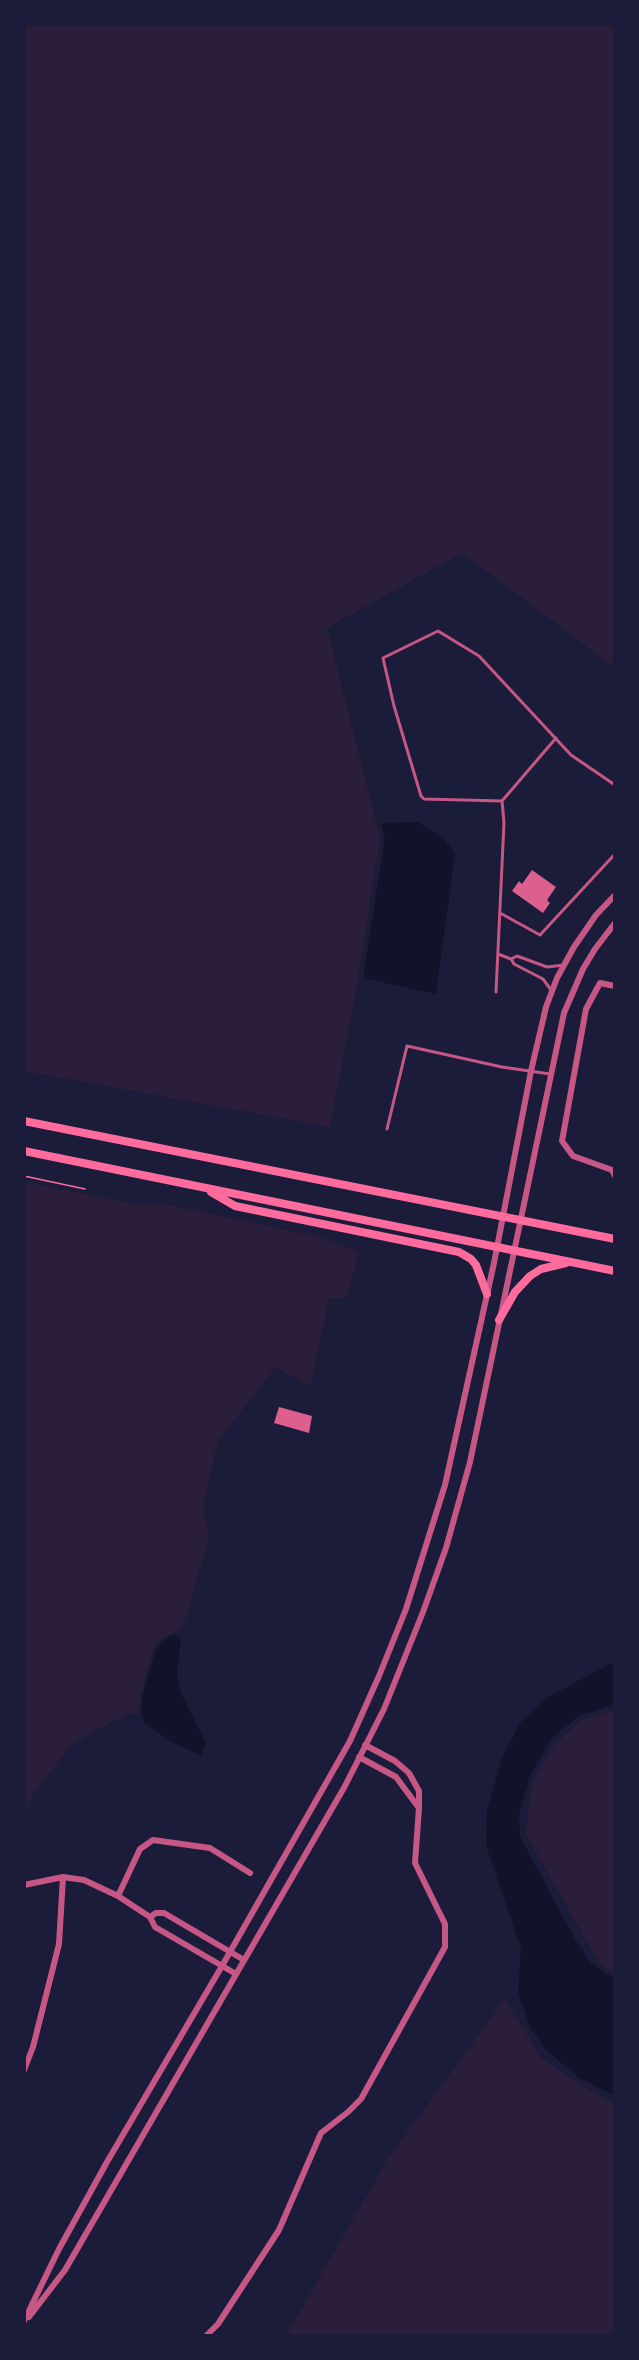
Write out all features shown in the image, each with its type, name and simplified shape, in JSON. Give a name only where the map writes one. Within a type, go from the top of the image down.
[{"type":"main road","points":[[28,1122],[615,1239]]},
{"type":"main road","points":[[24,1151],[615,1271]]},
{"type":"main road","points":[[203,1187],[235,1206],[459,1252],[476,1265],[487,1294]]},
{"type":"main road","points":[[499,1320],[515,1292],[530,1276],[541,1269],[571,1262]]},
{"type":"street","points":[[24,2322],[59,2249],[107,2162],[350,1741],[402,1619],[427,1546],[452,1457],[531,1071],[552,991],[564,965],[584,932],[615,895]]},
{"type":"street","points":[[24,2322],[65,2270],[244,1960],[384,1709],[446,1548],[470,1461],[562,1021],[572,992],[595,950],[615,923]]},
{"type":"street","points":[[615,986],[600,984],[586,1009],[562,1141],[573,1156],[612,1170],[615,1176]]},
{"type":"street","points":[[206,2336],[218,2324],[279,2230],[321,2133],[348,2112],[361,2098],[445,1947],[445,1924],[415,1863],[419,1791],[403,1767],[350,1741]]},
{"type":"street","points":[[359,1757],[396,1777],[419,1808]]},
{"type":"street","points":[[396,1777],[403,1767]]},
{"type":"street","points":[[118,1896],[140,1849],[153,1840],[210,1848],[250,1874]]},
{"type":"street","points":[[24,1885],[63,1877],[84,1880],[118,1896],[150,1917],[155,1927],[236,1974]]},
{"type":"street","points":[[24,2070],[33,2047],[59,1944],[63,1877]]},
{"type":"street","points":[[150,1917],[156,1913],[164,1913],[244,1960]]},
{"type":"lane","points":[[502,801],[424,799],[421,796],[394,706],[383,658],[438,631],[478,656],[577,760],[615,785]]},
{"type":"lane","points":[[496,993],[504,824],[502,801],[556,738]]},
{"type":"lane","points":[[500,913],[540,935],[615,854]]},
{"type":"lane","points":[[498,954],[511,959],[514,964],[543,979],[552,991]]},
{"type":"lane","points":[[511,959],[517,956],[547,967],[564,965]]},
{"type":"lane","points":[[387,1129],[407,1046],[550,1074]]},
{"type":"path","points":[[24,1176],[85,1189]]},
{"type":"shaded area","points":[[24,24],[615,24],[615,668],[462,553],[327,628],[380,838],[358,981],[330,1127],[24,1071]]},
{"type":"shaded area","points":[[418,822],[443,838],[455,853],[436,994],[363,978],[385,838],[381,823]]},
{"type":"shaded area","points":[[24,1182],[130,1203],[166,1204],[320,1237],[359,1252],[347,1298],[329,1298],[310,1387],[276,1367],[218,1441],[203,1506],[209,1537],[183,1627],[162,1639],[154,1647],[141,1694],[139,1713],[126,1715],[73,1743],[35,1791],[24,1813]]},
{"type":"shaded area","points":[[175,1635],[181,1638],[177,1673],[180,1691],[206,1743],[201,1756],[172,1742],[145,1723],[141,1711],[143,1694],[156,1649],[169,1636]]},
{"type":"shaded area","points":[[615,1661],[615,1704],[579,1716],[553,1737],[530,1776],[519,1814],[520,1837],[575,1939],[591,1963],[615,1980],[615,2096],[578,2077],[545,2049],[530,2027],[518,1993],[521,1948],[486,1845],[487,1811],[502,1758],[520,1723],[547,1698]]},
{"type":"shaded area","points":[[615,1710],[615,1974],[600,1965],[526,1834],[532,1782],[554,1745],[581,1720]]},
{"type":"shaded area","points":[[505,1999],[541,2058],[576,2082],[615,2104],[615,2336],[286,2336],[387,2160]]},
{"type":"building","points":[[532,870],[556,887],[547,900],[550,903],[543,913],[512,891],[519,881],[522,884]]},
{"type":"building","points":[[279,1407],[312,1416],[309,1433],[274,1423]]}]
